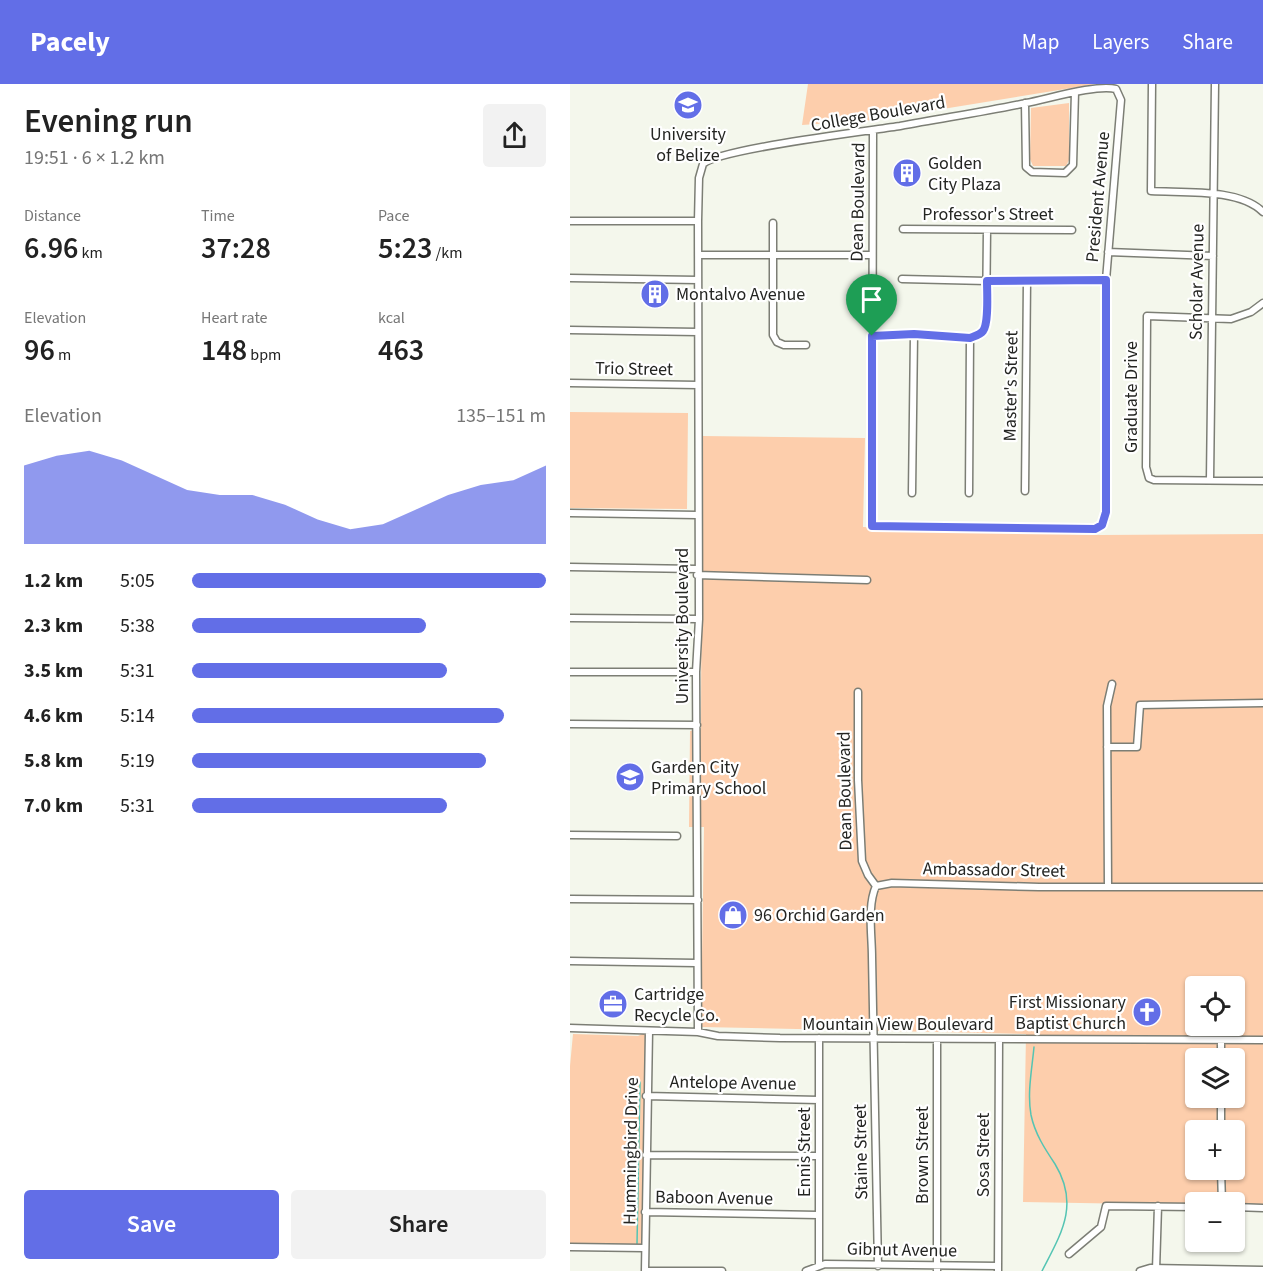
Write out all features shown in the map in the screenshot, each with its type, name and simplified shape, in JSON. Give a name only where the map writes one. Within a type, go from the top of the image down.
[{"type":"street","points":[[1152,84],[1151,191],[1213,194],[1241,199],[1250,202],[1263,212]]},
{"type":"street","name":"Scholar Avenue","points":[[1210,480],[1215,84]]},
{"type":"street","name":"College Boulevard","points":[[698,221],[700,170],[707,160],[1103,87],[1116,89]]},
{"type":"street","name":"President Avenue","points":[[872,526],[1095,529],[1102,525],[1106,512],[1106,280],[1121,100],[1116,89]]},
{"type":"street","points":[[1025,103],[1026,167],[1032,172],[1065,172],[1072,165],[1075,92]]},
{"type":"street","name":"Dean Boulevard","points":[[872,526],[873,130]]},
{"type":"street","points":[[570,221],[698,221]]},
{"type":"street","name":"University Boulevard","points":[[698,221],[697,572],[699,619],[696,672],[698,1032]]},
{"type":"street","points":[[773,223],[773,335],[777,342],[784,345],[806,345]]},
{"type":"street","name":"Professor's Street","points":[[903,229],[1072,230]]},
{"type":"street","points":[[872,336],[914,334],[970,338],[983,332],[986,325],[987,230]]},
{"type":"street","points":[[1108,252],[1213,256]]},
{"type":"street","points":[[698,255],[872,255]]},
{"type":"street","points":[[570,278],[699,280]]},
{"type":"street","points":[[902,279],[1106,280]]},
{"type":"street","name":"Master's Street","points":[[1025,491],[1027,280]]},
{"type":"street","points":[[1212,319],[1241,317],[1263,303]]},
{"type":"street","name":"Graduate Drive","points":[[1210,480],[1149,478],[1146,467],[1147,316],[1212,319]]},
{"type":"street","points":[[570,330],[698,332]]},
{"type":"street","points":[[912,493],[914,334]]},
{"type":"street","points":[[969,494],[970,338]]},
{"type":"street","name":"Trio Street","points":[[570,383],[698,385]]},
{"type":"street","points":[[1210,480],[1263,482]]},
{"type":"street","points":[[570,513],[697,515]]},
{"type":"street","points":[[570,567],[867,580]]},
{"type":"street","points":[[570,618],[699,619]]},
{"type":"street","points":[[570,672],[696,672]]},
{"type":"street","points":[[1108,887],[1107,706],[1112,684]]},
{"type":"street","name":"Dean Boulevard","points":[[858,692],[858,780],[862,861],[876,886]]},
{"type":"street","points":[[1107,747],[1137,747],[1140,705],[1263,703]]},
{"type":"street","points":[[570,724],[697,725]]},
{"type":"street","points":[[570,835],[677,836]]},
{"type":"street","name":"Ambassador Street","points":[[876,886],[892,883],[1263,887]]},
{"type":"street","points":[[875,1037],[872,945],[873,892],[876,886]]},
{"type":"street","points":[[570,899],[698,900]]},
{"type":"street","points":[[570,961],[696,963]]},
{"type":"street","name":"Mountain View Boulevard","points":[[570,1028],[698,1032],[718,1036],[819,1038],[1263,1040]]},
{"type":"street","name":"Hummingbird Drive","points":[[645,1271],[646,1096],[649,1031]]},
{"type":"street","name":"Staine Street","points":[[875,1037],[878,1266]]},
{"type":"street","name":"Ennis Street","points":[[819,1038],[819,1266]]},
{"type":"street","name":"Brown Street","points":[[937,1269],[938,1039]]},
{"type":"street","name":"Sosa Street","points":[[998,1268],[999,1039]]},
{"type":"street","points":[[1221,1040],[1221,1048]]},
{"type":"street","name":"Antelope Avenue","points":[[646,1096],[819,1100]]},
{"type":"street","points":[[646,1155],[818,1156]]},
{"type":"street","points":[[1070,1254],[1101,1227],[1106,1206],[1185,1207]]},
{"type":"street","points":[[1156,1269],[1158,1206]]},
{"type":"street","points":[[1245,1207],[1263,1208]]},
{"type":"street","name":"Baboon Avenue","points":[[645,1212],[818,1215]]},
{"type":"street","points":[[570,1247],[644,1248]]},
{"type":"street","name":"Gibnut Avenue","points":[[806,1271],[825,1264],[937,1269],[998,1268]]},
{"type":"street","points":[[1140,1271],[1156,1269],[1263,1270]]},
{"type":"street","points":[[645,1271],[722,1271]]},
{"type":"shaded area","points":[[808,84],[1096,84],[875,120],[802,125]]},
{"type":"shaded area","points":[[1069,103],[1069,160],[1066,166],[1033,166],[1030,159],[1031,108]]},
{"type":"shaded area","points":[[570,412],[688,413],[687,509],[570,508]]},
{"type":"shaded area","points":[[702,436],[865,438],[863,527],[1100,535],[1263,534],[1263,1206],[1245,1206],[1245,1192],[1185,1192],[1185,1205],[1023,1202],[1026,1034],[701,1027],[704,827],[689,827],[690,731],[701,729]]},
{"type":"shaded area","points":[[649,1031],[644,1248],[570,1247],[570,1066],[573,1034],[638,1036]]},
{"type":"waterway","points":[[1034,1047],[1030,1090],[1031,1115],[1038,1135],[1062,1179],[1067,1206],[1061,1232],[1042,1271]]},
{"type":"waterway","points":[[637,1244],[640,1082]]},
{"type":"place","name":"University of Belize","points":[[688,105]]},
{"type":"place","name":"Golden City Plaza","points":[[907,173]]},
{"type":"place","name":"Montalvo Avenue","points":[[655,294]]},
{"type":"place","name":"Garden City Primary School","points":[[630,777]]},
{"type":"place","name":"96 Orchid Garden","points":[[733,915]]},
{"type":"place","name":"Cartridge Recycle Co.","points":[[613,1004]]},
{"type":"place","name":"First Missionary Baptist Church","points":[[1147,1012]]},
{"type":"route","points":[[1106,280],[1106,512],[1102,525],[1095,529],[872,526],[872,336],[914,334],[970,338],[978,335],[983,332],[986,325],[987,281],[1106,280]]}]
